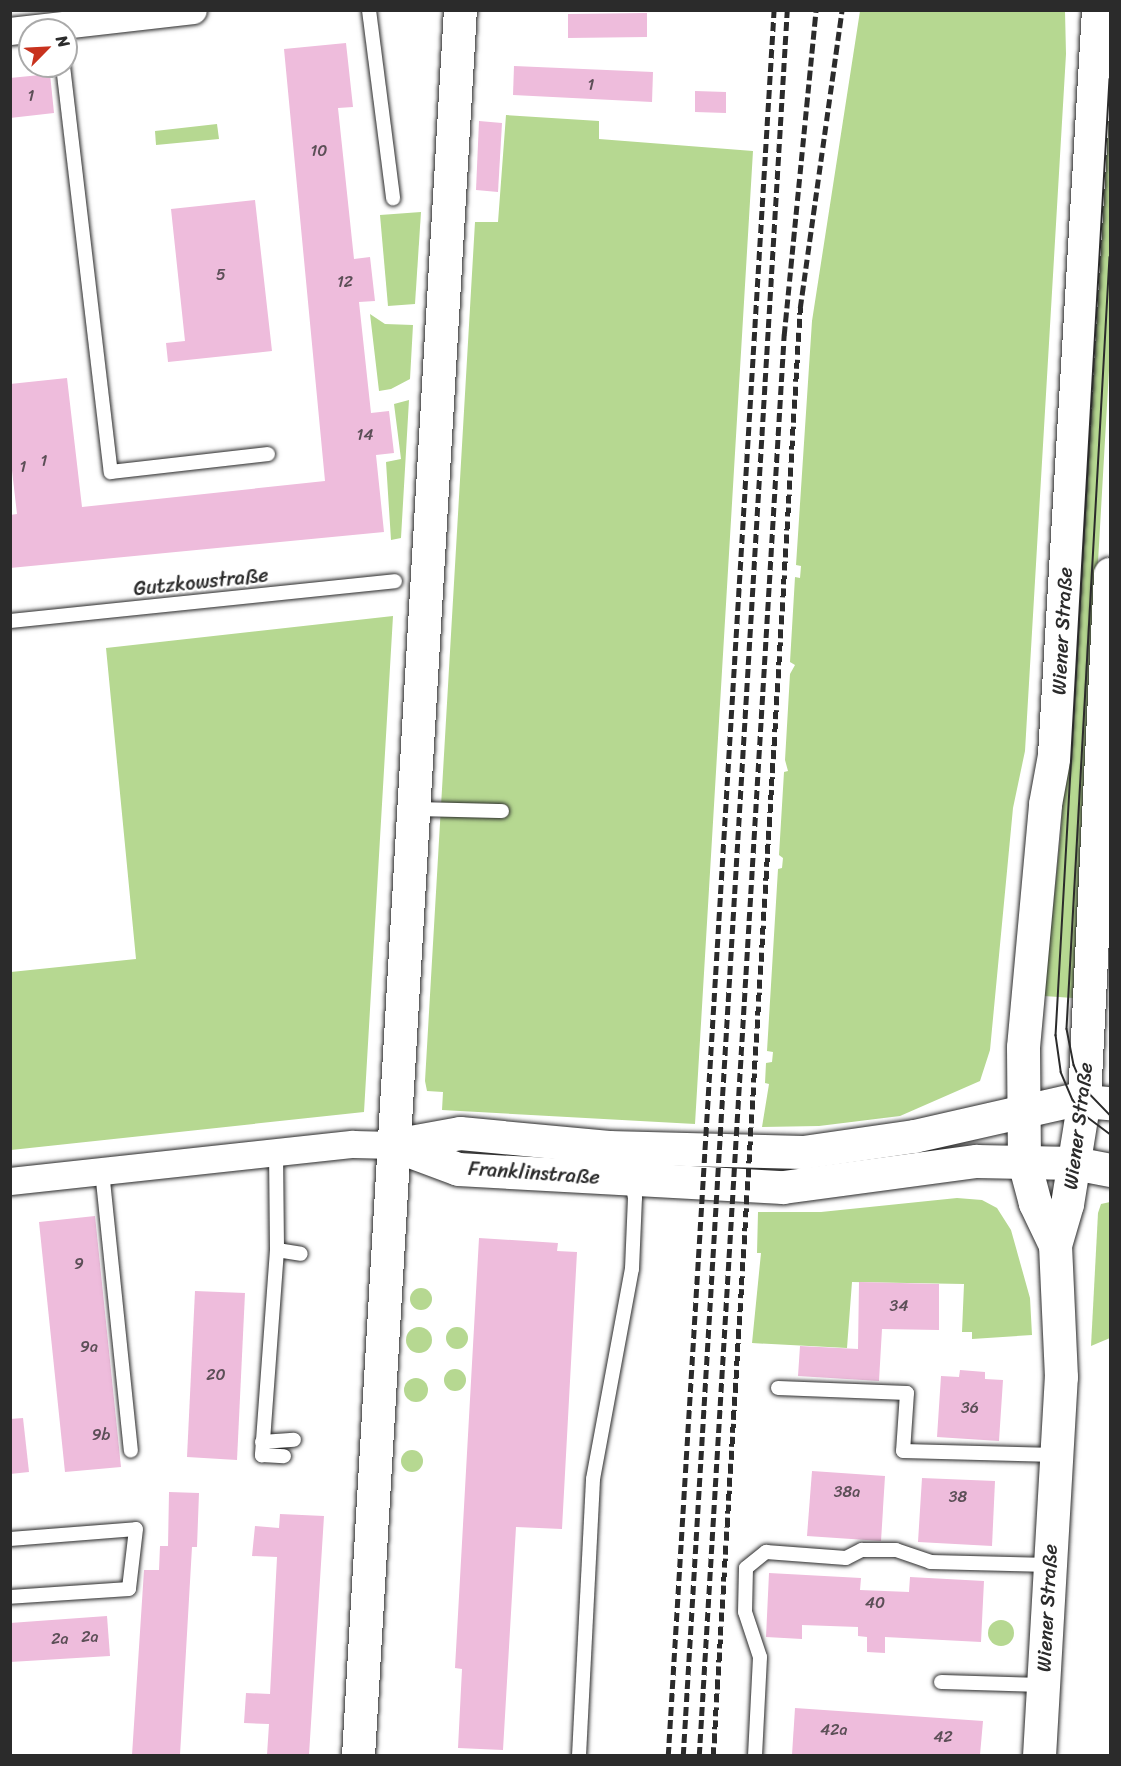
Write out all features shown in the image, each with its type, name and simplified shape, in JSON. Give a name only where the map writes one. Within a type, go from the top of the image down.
[{"type":"main road","points":[[358,1755],[460,10]]},
{"type":"main road","name":"Wiener Straße","points":[[1055,1245],[1035,1203],[1024,1162],[1022,1108],[1045,804],[1054,755],[1098,10]]},
{"type":"main road","name":"Wiener Straße","points":[[1039,1755],[1062,1340],[1055,1245],[1074,1163],[1097,1101],[1110,574]]},
{"type":"main road","name":"Franklinstraße","points":[[394,1145],[460,1133],[608,1147],[803,1152],[914,1136],[1022,1108],[1097,1101]]},
{"type":"main road","name":"Franklinstraße","points":[[394,1145],[458,1168],[783,1187],[976,1161],[1074,1163],[1110,1170]]},
{"type":"street","points":[[78,25],[193,10]]},
{"type":"street","points":[[10,1181],[276,1152],[394,1145]]},
{"type":"lane","points":[[369,10],[393,198]]},
{"type":"lane","points":[[64,78],[111,472],[268,454]]},
{"type":"lane","name":"Gutzkowstraße","points":[[10,621],[395,581]]},
{"type":"lane","points":[[413,809],[502,811]]},
{"type":"lane","points":[[579,1755],[593,1479],[632,1269],[632,1179],[608,1147]]},
{"type":"lane","points":[[276,1152],[277,1250],[262,1455],[284,1456]]},
{"type":"lane","points":[[102,1171],[131,1451]]},
{"type":"lane","points":[[277,1250],[301,1254]]},
{"type":"lane","points":[[778,1388],[907,1393],[903,1451],[1056,1455]]},
{"type":"lane","points":[[262,1442],[294,1440]]},
{"type":"lane","points":[[10,1539],[136,1529],[129,1589],[10,1597]]},
{"type":"lane","points":[[755,1755],[759,1657],[745,1612],[746,1568],[766,1552],[846,1558],[862,1550],[896,1550],[930,1562],[1050,1565]]},
{"type":"lane","points":[[941,1682],[1043,1685]]},
{"type":"green space","points":[[860,11],[1065,11],[1066,54],[1025,751],[1013,808],[990,1050],[980,1081],[900,1116],[819,1126],[762,1127],[769,1084],[765,1083],[766,1063],[772,1062],[773,1052],[767,1051],[778,869],[782,868],[783,858],[779,855],[784,772],[788,771],[785,760],[790,674],[795,665],[790,662],[795,577],[800,578],[801,566],[796,565],[812,321]]},
{"type":"green space","points":[[1108,15],[1110,353],[1073,998],[1044,996],[1061,830]]},
{"type":"green space","points":[[506,115],[599,121],[599,139],[753,151],[695,1124],[442,1110],[443,1092],[427,1091],[425,1081],[475,222],[498,222]]},
{"type":"green space","points":[[217,124],[219,139],[156,145],[155,131]]},
{"type":"green space","points":[[421,212],[415,304],[388,306],[380,215]]},
{"type":"green space","points":[[370,314],[385,324],[413,325],[410,379],[391,389],[379,391]]},
{"type":"green space","points":[[409,400],[401,538],[391,540],[386,462],[401,459],[394,404]]},
{"type":"green space","points":[[393,616],[364,1112],[11,1150],[11,972],[136,959],[106,648]]},
{"type":"green space","points":[[957,1198],[982,1200],[997,1208],[1011,1230],[1030,1298],[1032,1335],[972,1339],[972,1332],[962,1332],[964,1284],[852,1282],[847,1348],[752,1343],[761,1253],[757,1253],[758,1212],[821,1212]]},
{"type":"green space","points":[[1110,1202],[1110,1338],[1091,1346],[1098,1213],[1101,1204]]},
{"type":"green space","points":[[421,1288],[429,1291],[432,1299],[429,1307],[421,1310],[413,1307],[410,1299],[413,1291]]},
{"type":"green space","points":[[419,1327],[428,1331],[432,1340],[428,1349],[419,1353],[410,1349],[406,1340],[410,1331]]},
{"type":"green space","points":[[457,1327],[465,1330],[468,1338],[465,1346],[457,1349],[449,1346],[446,1338],[449,1330]]},
{"type":"green space","points":[[455,1369],[463,1372],[466,1380],[463,1388],[455,1391],[447,1388],[444,1380],[447,1372]]},
{"type":"green space","points":[[416,1378],[425,1381],[428,1390],[425,1399],[416,1402],[407,1399],[404,1390],[407,1381]]},
{"type":"green space","points":[[412,1450],[420,1453],[423,1461],[420,1469],[412,1472],[404,1469],[401,1461],[404,1453]]},
{"type":"green space","points":[[1001,1620],[1010,1624],[1014,1633],[1010,1642],[1001,1646],[992,1642],[988,1633],[992,1624]]},
{"type":"building","points":[[647,13],[647,37],[568,38],[568,14]]},
{"type":"building","points":[[346,43],[353,107],[338,108],[354,259],[370,257],[375,301],[359,302],[371,413],[389,411],[394,453],[376,455],[384,532],[10,568],[10,515],[17,514],[10,453],[10,384],[67,378],[82,507],[325,481],[284,49]]},
{"type":"building","points":[[514,66],[653,72],[652,102],[513,95]]},
{"type":"building","points":[[10,78],[50,78],[54,113],[10,118]]},
{"type":"building","points":[[695,91],[726,92],[726,113],[695,112]]},
{"type":"building","points":[[479,121],[502,123],[498,192],[476,190]]},
{"type":"building","points":[[255,200],[272,351],[168,362],[166,343],[185,341],[171,209]]},
{"type":"building","points":[[95,1216],[121,1467],[65,1472],[39,1222]]},
{"type":"building","points":[[479,1238],[558,1243],[557,1251],[577,1252],[562,1529],[516,1527],[503,1750],[458,1748],[462,1669],[455,1668]]},
{"type":"building","points":[[859,1282],[939,1284],[939,1330],[882,1329],[879,1381],[798,1376],[800,1346],[858,1349]]},
{"type":"building","points":[[195,1291],[245,1293],[237,1460],[187,1457]]},
{"type":"building","points":[[960,1370],[985,1372],[985,1379],[1003,1380],[999,1441],[937,1437],[941,1376],[959,1377]]},
{"type":"building","points":[[23,1418],[29,1472],[10,1474],[10,1419]]},
{"type":"building","points":[[812,1471],[885,1476],[881,1541],[807,1536]]},
{"type":"building","points":[[922,1478],[995,1481],[992,1546],[918,1542]]},
{"type":"building","points":[[169,1492],[199,1493],[197,1547],[192,1547],[180,1755],[132,1755],[144,1570],[159,1570],[160,1546],[168,1546]]},
{"type":"building","points":[[280,1514],[324,1516],[309,1755],[267,1755],[269,1724],[244,1723],[246,1693],[270,1694],[277,1557],[252,1556],[255,1526],[279,1528]]},
{"type":"building","points":[[769,1573],[861,1578],[860,1590],[909,1592],[910,1577],[984,1581],[981,1642],[885,1637],[885,1653],[867,1652],[867,1637],[858,1636],[858,1627],[802,1625],[802,1639],[766,1637]]},
{"type":"building","points":[[107,1616],[110,1656],[10,1662],[10,1623]]},
{"type":"building","points":[[795,1708],[983,1721],[980,1755],[792,1755]]},
{"type":"tram line","points":[[1110,79],[1056,1035],[1061,1072],[1073,1100],[1082,1113],[1110,1134]]},
{"type":"tram line","points":[[1110,257],[1067,1029],[1074,1065],[1084,1088],[1110,1115]]},
{"type":"railway","points":[[668,1756],[774,10]]},
{"type":"railway","points":[[683,1756],[787,10]]},
{"type":"railway","points":[[699,1756],[784,335],[816,10]]},
{"type":"railway","points":[[713,1756],[800,308],[842,10]]}]
